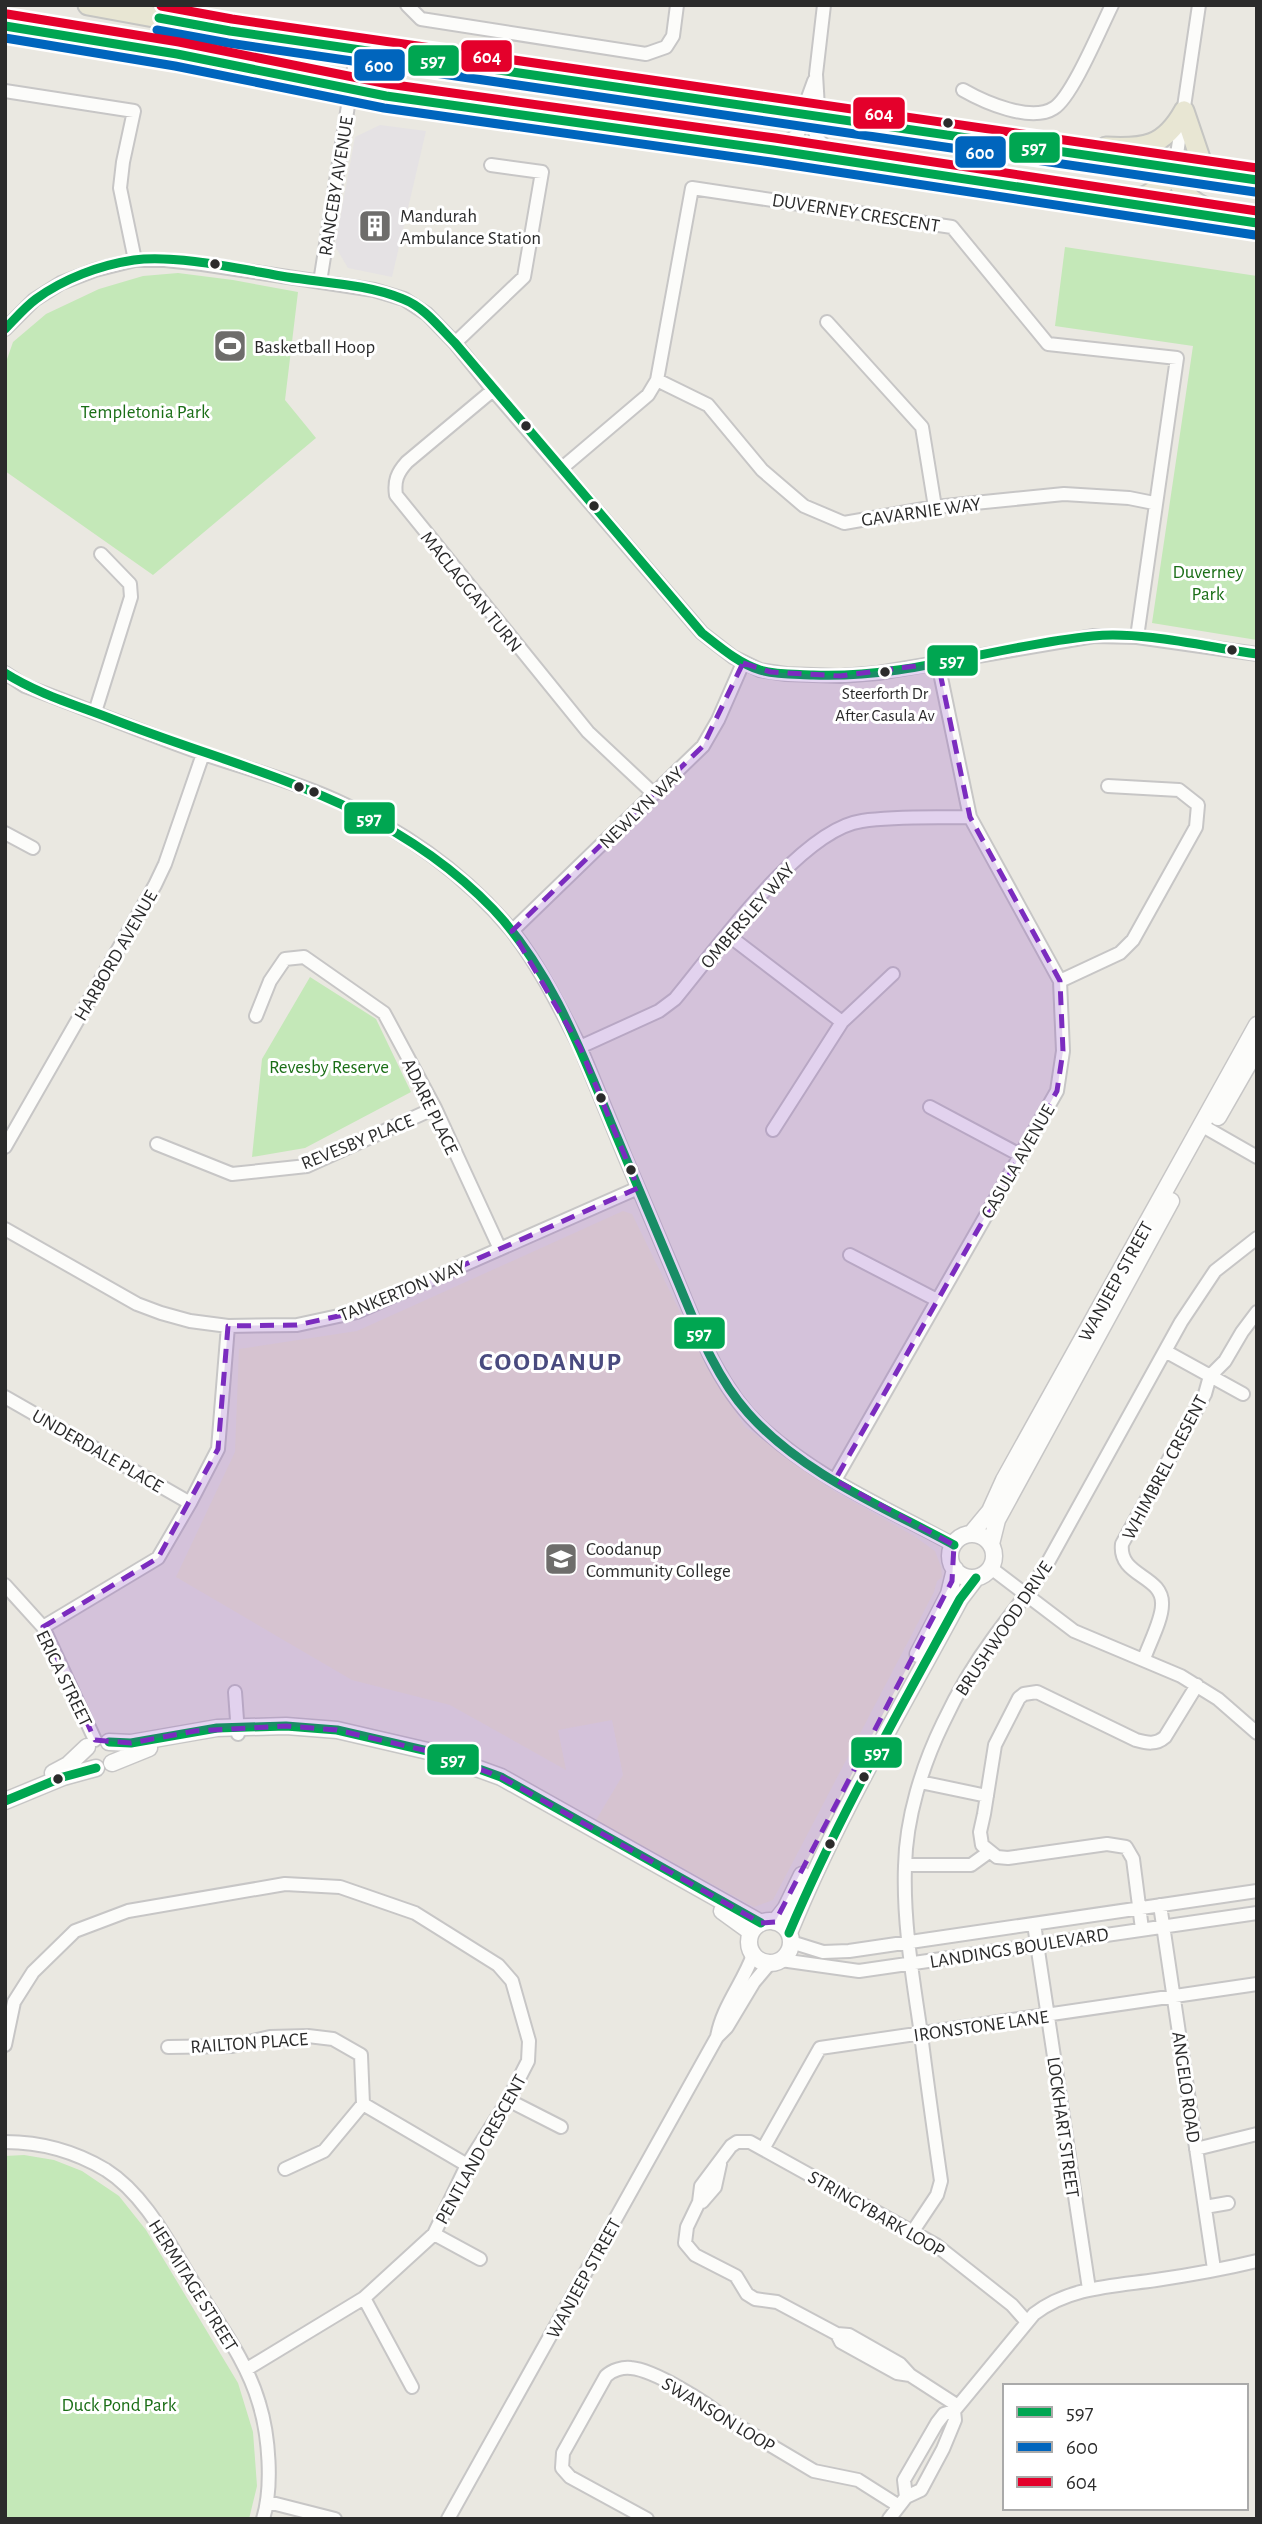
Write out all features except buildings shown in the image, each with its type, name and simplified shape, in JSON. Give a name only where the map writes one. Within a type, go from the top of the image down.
[{"type":"main road","points":[[88,5],[230,31],[1257,180]]},
{"type":"main road","points":[[5,26],[177,54],[350,90],[1250,222]]},
{"type":"main road","points":[[1052,150],[1144,146],[1161,140],[1174,128],[1184,111]]},
{"type":"main road","points":[[1184,111],[1201,161],[1211,171],[1222,175]]},
{"type":"main road","points":[[1112,202],[1143,198],[1163,184],[1175,168]]},
{"type":"main road","points":[[1175,168],[1177,183],[1194,202],[1250,222]]},
{"type":"main road","name":"WANJEEP STREET","points":[[991,1544],[997,1520],[1257,1025]]},
{"type":"main road","name":"WANJEEP STREET","points":[[971,1534],[990,1511],[1004,1480],[1205,1127],[1257,1049]]},
{"type":"main road","points":[[955,1570],[949,1594],[786,1908],[762,1925],[748,1944],[752,1955],[763,1962],[775,1962],[790,1949],[790,1938],[825,1852],[877,1753],[960,1599],[976,1578],[991,1568],[994,1556],[991,1544],[982,1537],[971,1534],[958,1539],[950,1557],[955,1570],[964,1577],[976,1578]]},
{"type":"main road","points":[[5,1793],[68,1765],[97,1743],[131,1743],[195,1731],[300,1734],[348,1740],[419,1756],[468,1772],[547,1811],[725,1913],[762,1925],[781,1924],[790,1938]]},
{"type":"main road","points":[[5,1801],[148,1748],[238,1731]]},
{"type":"main road","points":[[97,1743],[115,1754],[104,1766]]},
{"type":"main road","points":[[97,1743],[87,1761],[104,1766]]},
{"type":"street","points":[[407,5],[421,19],[646,54],[666,47],[673,36],[677,5]]},
{"type":"street","points":[[773,150],[796,136],[810,114],[818,108],[816,74],[824,5]]},
{"type":"street","points":[[963,90],[996,106],[1045,112],[1057,107],[1068,93],[1112,5]]},
{"type":"street","points":[[1175,168],[1199,5]]},
{"type":"street","name":"RANCEBY AVENUE","points":[[320,282],[357,49]]},
{"type":"street","points":[[5,91],[134,111],[120,188],[135,260]]},
{"type":"street","points":[[810,114],[817,138],[838,161]]},
{"type":"street","points":[[455,343],[524,277],[542,172],[491,165]]},
{"type":"street","name":"DUVERNEY CRESCENT","points":[[562,468],[648,395],[657,380],[692,188],[952,227],[1048,344],[1177,358],[1154,503],[1137,637]]},
{"type":"street","points":[[5,329],[34,300],[61,283],[94,270],[135,260],[176,261],[385,292],[404,299],[427,314],[455,343],[702,632],[743,663],[760,670],[840,676],[878,673],[1094,636],[1137,637],[1257,654]]},
{"type":"street","points":[[827,323],[922,427],[935,506]]},
{"type":"street","name":"GAVARNIE WAY","points":[[657,380],[708,405],[762,470],[804,506],[844,523],[935,506],[1064,494],[1129,498],[1154,503]]},
{"type":"street","name":"MACLAGGAN TURN","points":[[493,390],[407,462],[398,472],[394,484],[396,495],[588,732],[653,794]]},
{"type":"street","points":[[94,712],[131,597],[130,584],[101,554]]},
{"type":"street","name":"NEWLYN WAY","points":[[512,932],[702,746],[718,720],[743,663]]},
{"type":"street","name":"CASULA AVENUE","points":[[835,1480],[1057,1091],[1063,1051],[1060,981],[970,817],[938,663]]},
{"type":"street","points":[[5,673],[25,686],[203,754],[310,790],[381,822],[463,880],[512,932],[542,976],[580,1047],[708,1351],[742,1407],[761,1428],[789,1451],[835,1480],[954,1545]]},
{"type":"street","name":"HARBORD AVENUE","points":[[5,1147],[155,885],[165,864],[203,754]]},
{"type":"street","points":[[1060,981],[1120,953],[1133,940],[1196,827],[1198,805],[1179,790],[1108,786]]},
{"type":"street","name":"OMBERSLEY WAY","points":[[580,1047],[659,1011],[675,999],[778,876],[819,838],[860,821],[970,817]]},
{"type":"street","points":[[5,833],[33,848]]},
{"type":"street","points":[[728,935],[842,1022]]},
{"type":"street","name":"ADARE PLACE","points":[[256,1016],[270,981],[285,959],[304,957],[384,1013],[435,1108],[500,1249]]},
{"type":"street","points":[[773,1130],[842,1022],[893,974]]},
{"type":"street","points":[[930,1107],[1020,1155]]},
{"type":"street","name":"REVESBY PLACE","points":[[157,1144],[232,1174],[307,1166],[435,1108]]},
{"type":"street","points":[[1205,1127],[1257,1157]]},
{"type":"street","name":"TANKERTON WAY","points":[[5,1229],[137,1304],[190,1321],[228,1326],[297,1325],[357,1312],[638,1188]]},
{"type":"street","name":"BRUSHWOOD DRIVE","points":[[913,2231],[937,2195],[941,2181],[909,1942],[905,1865],[907,1840],[920,1782],[942,1724],[966,1679],[995,1635],[1026,1596],[1181,1322],[1216,1272],[1257,1238]]},
{"type":"street","points":[[850,1255],[937,1300]]},
{"type":"street","name":"WHIMBREL CRESENT","points":[[1144,1659],[1162,1606],[1161,1594],[1154,1585],[1126,1564],[1121,1555],[1122,1544],[1205,1394],[1210,1376],[1225,1362],[1257,1312]]},
{"type":"street","points":[[43,1627],[158,1558],[218,1449],[228,1326]]},
{"type":"street","points":[[1165,1351],[1243,1394]]},
{"type":"street","name":"UNDERDALE PLACE","points":[[5,1397],[190,1503]]},
{"type":"street","points":[[991,1568],[1074,1631],[1144,1659],[1197,1685],[1218,1699],[1257,1733]]},
{"type":"street","name":"ERICA STREET","points":[[5,1586],[43,1627],[97,1743]]},
{"type":"street","points":[[1142,1928],[1133,1859],[1126,1847],[1107,1844],[1008,1858],[989,1852],[980,1840],[995,1745],[1019,1698],[1024,1694],[1037,1692],[1118,1734],[1154,1743],[1165,1737],[1197,1685]]},
{"type":"street","points":[[235,1692],[238,1731]]},
{"type":"street","points":[[920,1782],[988,1796]]},
{"type":"street","points":[[905,1865],[971,1865],[989,1852]]},
{"type":"street","name":"PENTLAND CRESCENT","points":[[5,2045],[10,1999],[75,1931],[128,1911],[285,1884],[340,1887],[415,1913],[498,1965],[512,1982],[529,2041],[528,2060],[508,2100],[467,2165],[434,2234],[364,2298],[247,2369]]},
{"type":"street","name":"LANDINGS BOULEVARD","points":[[790,1938],[823,1952],[849,1951],[1257,1891]]},
{"type":"street","name":"ANGELO ROAD","points":[[1160,1905],[1214,2269]]},
{"type":"street","name":"LANDINGS BOULEVARD","points":[[775,1962],[859,1971],[1257,1913]]},
{"type":"street","name":"LOCKHART STREET","points":[[1034,1924],[1089,2289]]},
{"type":"street","name":"WANJEEP STREET","points":[[717,2037],[720,2021],[746,1973],[752,1955]]},
{"type":"street","name":"WANJEEP STREET","points":[[449,2519],[717,2037],[727,2027],[754,1982],[775,1962]]},
{"type":"street","name":"IRONSTONE LANE","points":[[763,2149],[820,2048],[1257,1984]]},
{"type":"street","name":"RAILTON PLACE","points":[[168,2047],[232,2046],[291,2036],[333,2039],[361,2055],[363,2104]]},
{"type":"street","points":[[508,2100],[561,2127]]},
{"type":"street","points":[[285,2169],[324,2151],[363,2104],[467,2165]]},
{"type":"street","points":[[1196,2149],[1257,2134]]},
{"type":"street","name":"HERMITAGE STREET","points":[[5,2142],[59,2148],[107,2171],[148,2211],[247,2369],[260,2405],[268,2472],[268,2502],[263,2519]]},
{"type":"street","name":"STRINGYBARK LOOP","points":[[956,2409],[910,2375],[901,2364],[849,2334],[837,2334],[784,2304],[755,2299],[747,2294],[736,2276],[695,2255],[685,2243],[687,2227],[699,2202],[701,2186],[728,2150],[737,2142],[750,2142],[913,2231],[947,2253],[1012,2305],[1027,2322]]},
{"type":"street","points":[[1205,2207],[1228,2203]]},
{"type":"street","points":[[434,2234],[480,2259]]},
{"type":"street","points":[[902,2501],[904,2480],[937,2423],[944,2414],[956,2409],[1041,2308],[1089,2289],[1257,2261]]},
{"type":"street","points":[[364,2298],[412,2388]]},
{"type":"street","name":"SWANSON LOOP","points":[[647,2519],[570,2477],[562,2468],[563,2453],[606,2376],[611,2371],[629,2367],[645,2371],[710,2405],[723,2417],[814,2471],[858,2480],[902,2501]]},
{"type":"street","points":[[890,2519],[902,2501],[921,2490],[943,2449],[955,2420],[956,2409]]},
{"type":"street","points":[[268,2502],[335,2519]]},
{"type":"highlighted area","points":[[743,663],[771,672],[840,676],[938,663],[970,817],[1060,981],[1063,1051],[1057,1091],[835,1480],[954,1545],[952,1581],[775,1922],[761,1923],[501,1777],[432,1752],[337,1730],[286,1726],[195,1731],[131,1743],[95,1740],[43,1627],[158,1558],[218,1449],[228,1326],[297,1325],[357,1312],[638,1188],[580,1047],[512,931],[703,746]]},
{"type":"shaded area","points":[[380,125],[426,131],[392,277],[348,268],[335,246],[355,137]]},
{"type":"shaded area","name":"Coodanup Community College","points":[[623,1211],[632,1214],[706,1365],[745,1427],[834,1491],[914,1536],[935,1551],[941,1567],[942,1577],[937,1581],[934,1592],[773,1900],[754,1907],[596,1820],[623,1775],[612,1720],[558,1730],[566,1770],[450,1705],[352,1680],[176,1577],[235,1452],[239,1349],[357,1331]]},
{"type":"green space","name":"Duverney Park","points":[[1065,247],[1257,276],[1257,640],[1152,623],[1193,346],[1055,326]]},
{"type":"green space","name":"Templetonia Park","points":[[178,273],[298,292],[285,400],[316,438],[153,575],[5,471],[5,365],[13,342],[46,314],[99,289],[143,276]]},
{"type":"green space","name":"Revesby Reserve","points":[[310,977],[376,1019],[411,1092],[305,1148],[252,1157],[262,1059]]},
{"type":"green space","name":"Duck Pond Park","points":[[24,2155],[54,2160],[82,2171],[119,2196],[146,2230],[238,2383],[253,2432],[257,2486],[249,2519],[5,2519],[5,2156]]},
{"type":"transit line","name":"604","points":[[161,6],[232,19],[1257,168]]},
{"type":"transit line","name":"604","points":[[7,14],[179,42],[388,84],[775,138],[1257,211]]},
{"type":"transit line","name":"597","points":[[159,18],[230,31],[1257,180]]},
{"type":"transit line","name":"597","points":[[5,26],[177,54],[386,96],[773,150],[1257,223]]},
{"type":"transit line","name":"600","points":[[157,30],[228,43],[1255,192]]},
{"type":"transit line","name":"600","points":[[5,38],[175,66],[384,108],[771,162],[1255,235]]},
{"type":"transit line","name":"597","points":[[5,329],[36,299],[70,279],[108,265],[134,260],[170,259],[210,264],[375,290],[403,299],[424,312],[455,343],[702,633],[737,659],[760,670],[780,674],[813,675],[884,672],[1058,640],[1112,635],[1153,638],[1257,654]]},
{"type":"transit line","name":"597","points":[[5,673],[57,699],[265,773],[361,814],[407,840],[451,871],[493,909],[531,957],[562,1010],[698,1329],[715,1365],[736,1398],[769,1435],[818,1472],[954,1545]]},
{"type":"transit line","name":"597","points":[[789,1933],[870,1764],[960,1599],[976,1578]]},
{"type":"transit line","name":"597","points":[[109,1742],[131,1743],[217,1728],[286,1726],[337,1730],[432,1752],[501,1777],[761,1923]]},
{"type":"transit line","name":"597","points":[[5,1801],[63,1777],[96,1768]]},
{"type":"place","name":"Mandurah Ambulance Station","points":[[375,226]]},
{"type":"place","name":"Basketball Hoop","points":[[230,346]]},
{"type":"place","name":"Steerforth Dr After Casula Av","points":[[885,672]]},
{"type":"place","name":"Coodanup Community College","points":[[561,1559]]},
{"type":"district","name":"COODANUP","points":[[551,1361]]}]
